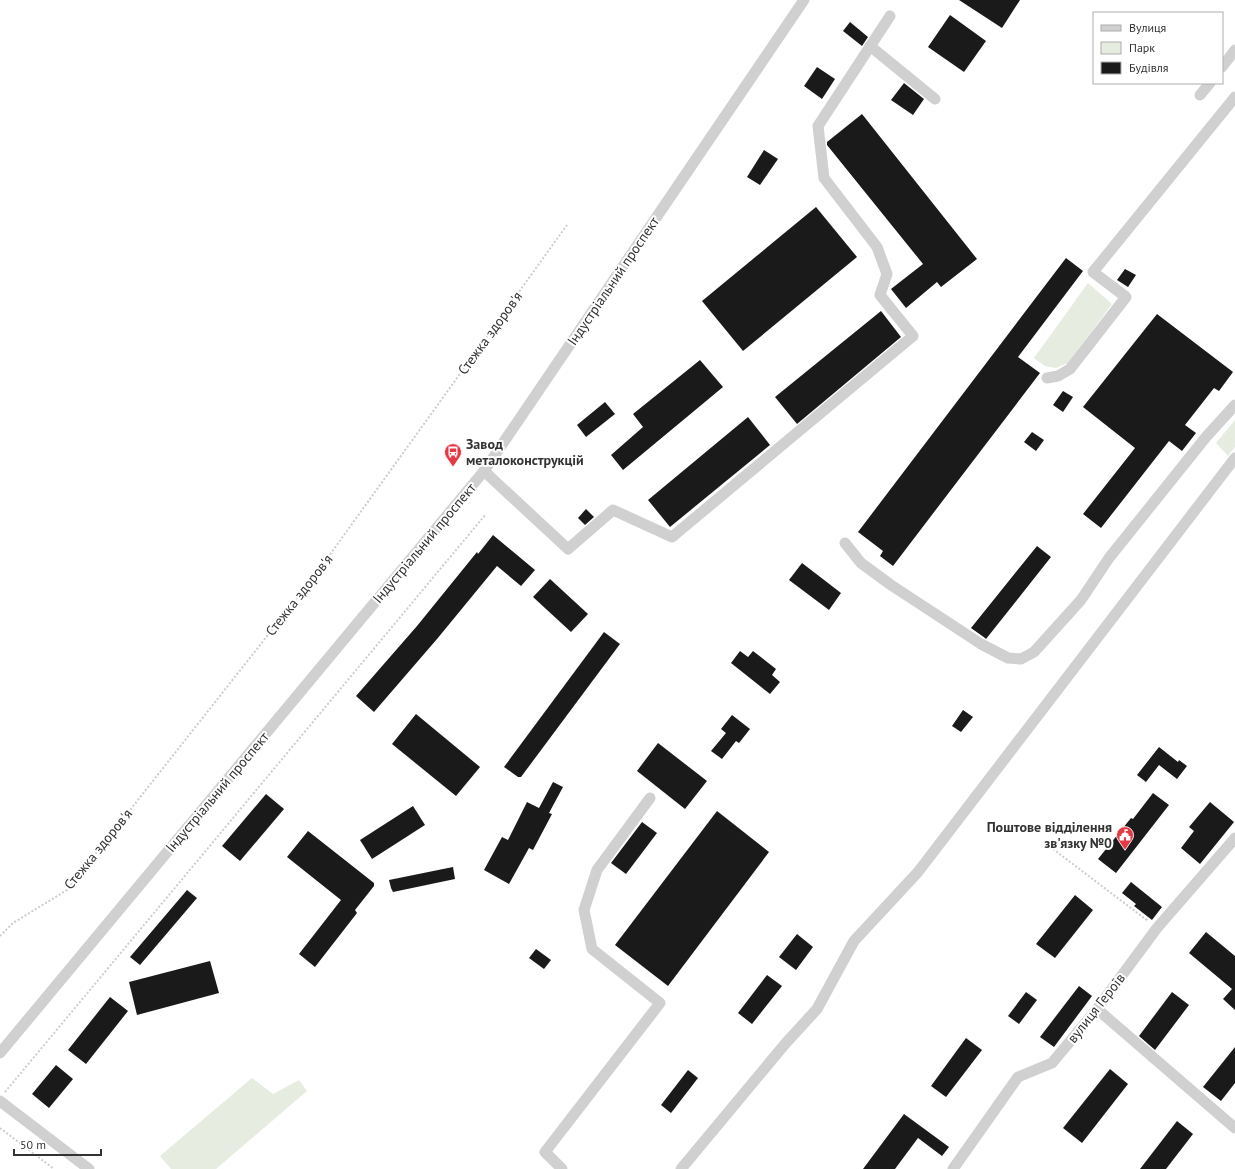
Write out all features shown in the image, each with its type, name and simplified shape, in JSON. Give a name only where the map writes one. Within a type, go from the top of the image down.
[{"type":"street","name":"Індустріальний проспект","points":[[0,1054],[484,471],[804,0]]},
{"type":"street","points":[[484,471],[568,549],[613,510],[672,537],[913,336],[880,295],[887,274],[877,247],[824,178],[818,126],[855,67],[890,16]]},
{"type":"street","points":[[870,46],[935,99]]},
{"type":"street","points":[[1223,66],[1235,50]]},
{"type":"street","points":[[1200,95],[1209,84]]},
{"type":"street","points":[[1047,378],[1058,376],[1070,370],[1126,297],[1093,272],[1235,97]]},
{"type":"street","points":[[845,543],[861,564],[891,585],[981,644],[1008,658],[1021,659],[1034,652],[1081,600],[1109,558],[1206,437],[1235,404]]},
{"type":"street","points":[[681,1169],[817,1008],[854,942],[918,872],[1235,458]]},
{"type":"street","points":[[562,1169],[545,1152],[660,1003],[592,949],[584,910],[597,870],[650,798]]},
{"type":"street","name":"вулиця Героїв","points":[[953,1169],[1018,1077],[1052,1063],[1097,1009],[1157,928],[1235,838]]},
{"type":"street","points":[[1097,1009],[1235,1128]]},
{"type":"street","points":[[0,1101],[90,1169]]},
{"type":"path","name":"Стежка здоров'я","points":[[0,936],[13,923],[66,890],[316,574],[567,225]]},
{"type":"path","points":[[0,1097],[486,514]]},
{"type":"path","points":[[1053,849],[1157,928]]},
{"type":"path","points":[[0,1128],[54,1169]]},
{"type":"green space","points":[[1088,283],[1112,304],[1068,363],[1056,368],[1045,366],[1034,358]]},
{"type":"green space","points":[[1235,420],[1235,447],[1228,456],[1216,443]]},
{"type":"green space","points":[[252,1078],[273,1094],[299,1080],[307,1091],[216,1169],[171,1169],[160,1156]]},
{"type":"building","points":[[959,0],[1020,0],[1002,28]]},
{"type":"building","points":[[950,15],[986,41],[964,72],[928,47]]},
{"type":"building","points":[[850,22],[868,37],[862,46],[843,31]]},
{"type":"building","points":[[817,67],[835,79],[822,99],[804,86]]},
{"type":"building","points":[[904,83],[924,99],[913,115],[891,100]]},
{"type":"building","points":[[862,114],[977,259],[941,287],[937,282],[906,308],[891,289],[923,264],[827,145],[827,142]]},
{"type":"building","points":[[764,150],[778,159],[760,185],[747,177]]},
{"type":"building","points":[[816,207],[857,257],[743,351],[702,301]]},
{"type":"building","points":[[1066,258],[1083,271],[1018,357],[1040,373],[893,566],[880,556],[883,551],[858,532]]},
{"type":"building","points":[[1125,269],[1136,275],[1128,287],[1117,280]]},
{"type":"building","points":[[881,311],[901,337],[797,424],[775,397]]},
{"type":"building","points":[[1157,314],[1233,372],[1219,391],[1214,388],[1185,425],[1196,433],[1182,451],[1169,441],[1101,528],[1083,514],[1135,448],[1083,407]]},
{"type":"building","points":[[700,360],[723,387],[623,470],[611,455],[643,427],[633,414]]},
{"type":"building","points":[[1063,391],[1073,397],[1063,412],[1053,405]]},
{"type":"building","points":[[605,402],[615,414],[586,437],[577,425]]},
{"type":"building","points":[[748,417],[770,445],[670,527],[648,500]]},
{"type":"building","points":[[1032,432],[1044,440],[1036,451],[1024,442]]},
{"type":"building","points":[[586,509],[594,517],[585,525],[578,518]]},
{"type":"building","points":[[493,535],[535,570],[521,586],[497,566],[374,712],[356,696]]},
{"type":"building","points":[[1037,546],[1051,557],[986,639],[971,628]]},
{"type":"building","points":[[802,563],[841,593],[829,610],[789,580]]},
{"type":"building","points":[[550,579],[588,614],[571,632],[533,597]]},
{"type":"building","points":[[604,632],[620,644],[521,777],[518,777],[504,767]]},
{"type":"building","points":[[740,651],[748,657],[753,651],[776,669],[772,675],[780,682],[770,694],[731,663]]},
{"type":"building","points":[[963,710],[973,717],[961,732],[952,726]]},
{"type":"building","points":[[416,714],[480,767],[456,796],[392,744]]},
{"type":"building","points":[[732,715],[750,729],[739,743],[736,741],[722,759],[711,751],[726,733],[721,729]]},
{"type":"building","points":[[658,743],[707,781],[685,809],[637,771]]},
{"type":"building","points":[[1159,747],[1178,762],[1179,760],[1187,766],[1177,779],[1159,765],[1146,782],[1137,775]]},
{"type":"building","points":[[553,782],[563,787],[549,813],[552,814],[533,850],[529,848],[509,884],[484,870],[502,837],[508,840],[527,802],[539,808]]},
{"type":"building","points":[[1153,793],[1169,805],[1116,873],[1098,859],[1131,818],[1133,819]]},
{"type":"building","points":[[266,794],[284,809],[240,861],[222,846]]},
{"type":"building","points":[[1210,802],[1234,822],[1200,864],[1181,848],[1194,831],[1189,827]]},
{"type":"building","points":[[413,806],[425,825],[372,859],[360,840]]},
{"type":"building","points":[[717,811],[769,852],[668,986],[615,945]]},
{"type":"building","points":[[642,822],[657,833],[626,874],[611,863]]},
{"type":"building","points":[[308,831],[374,883],[374,886],[355,910],[357,913],[315,967],[299,954],[341,900],[287,857]]},
{"type":"building","points":[[453,867],[455,879],[393,892],[391,888],[389,880]]},
{"type":"building","points":[[1131,882],[1162,907],[1152,920],[1134,906],[1136,904],[1122,893]]},
{"type":"building","points":[[187,890],[197,898],[140,965],[130,957]]},
{"type":"building","points":[[1075,895],[1093,910],[1055,958],[1036,944]]},
{"type":"building","points":[[1206,932],[1235,956],[1235,1010],[1223,999],[1232,989],[1189,953]]},
{"type":"building","points":[[797,934],[813,947],[796,970],[779,957]]},
{"type":"building","points":[[536,949],[551,960],[544,969],[529,958]]},
{"type":"building","points":[[210,961],[219,993],[137,1015],[129,982]]},
{"type":"building","points":[[767,975],[782,986],[752,1024],[738,1013]]},
{"type":"building","points":[[1079,986],[1092,996],[1054,1047],[1040,1037]]},
{"type":"building","points":[[1026,992],[1037,1000],[1019,1024],[1008,1016]]},
{"type":"building","points":[[1172,992],[1189,1005],[1155,1050],[1139,1036]]},
{"type":"building","points":[[110,997],[128,1011],[86,1064],[68,1050]]},
{"type":"building","points":[[966,1038],[982,1050],[946,1097],[931,1086]]},
{"type":"building","points":[[1235,1047],[1235,1083],[1221,1101],[1203,1087]]},
{"type":"building","points":[[56,1065],[73,1079],[49,1108],[32,1094]]},
{"type":"building","points":[[1110,1069],[1128,1084],[1082,1143],[1063,1128]]},
{"type":"building","points":[[688,1070],[698,1078],[671,1113],[661,1105]]},
{"type":"building","points":[[904,1114],[949,1147],[942,1156],[918,1138],[895,1169],[863,1169]]},
{"type":"building","points":[[1177,1121],[1193,1134],[1166,1169],[1140,1169]]},
{"type":"place","name":"Завод металоконструкцій","points":[[453,467]]},
{"type":"place","name":"Поштове відділення зв'язку №0","points":[[1125,850]]}]
